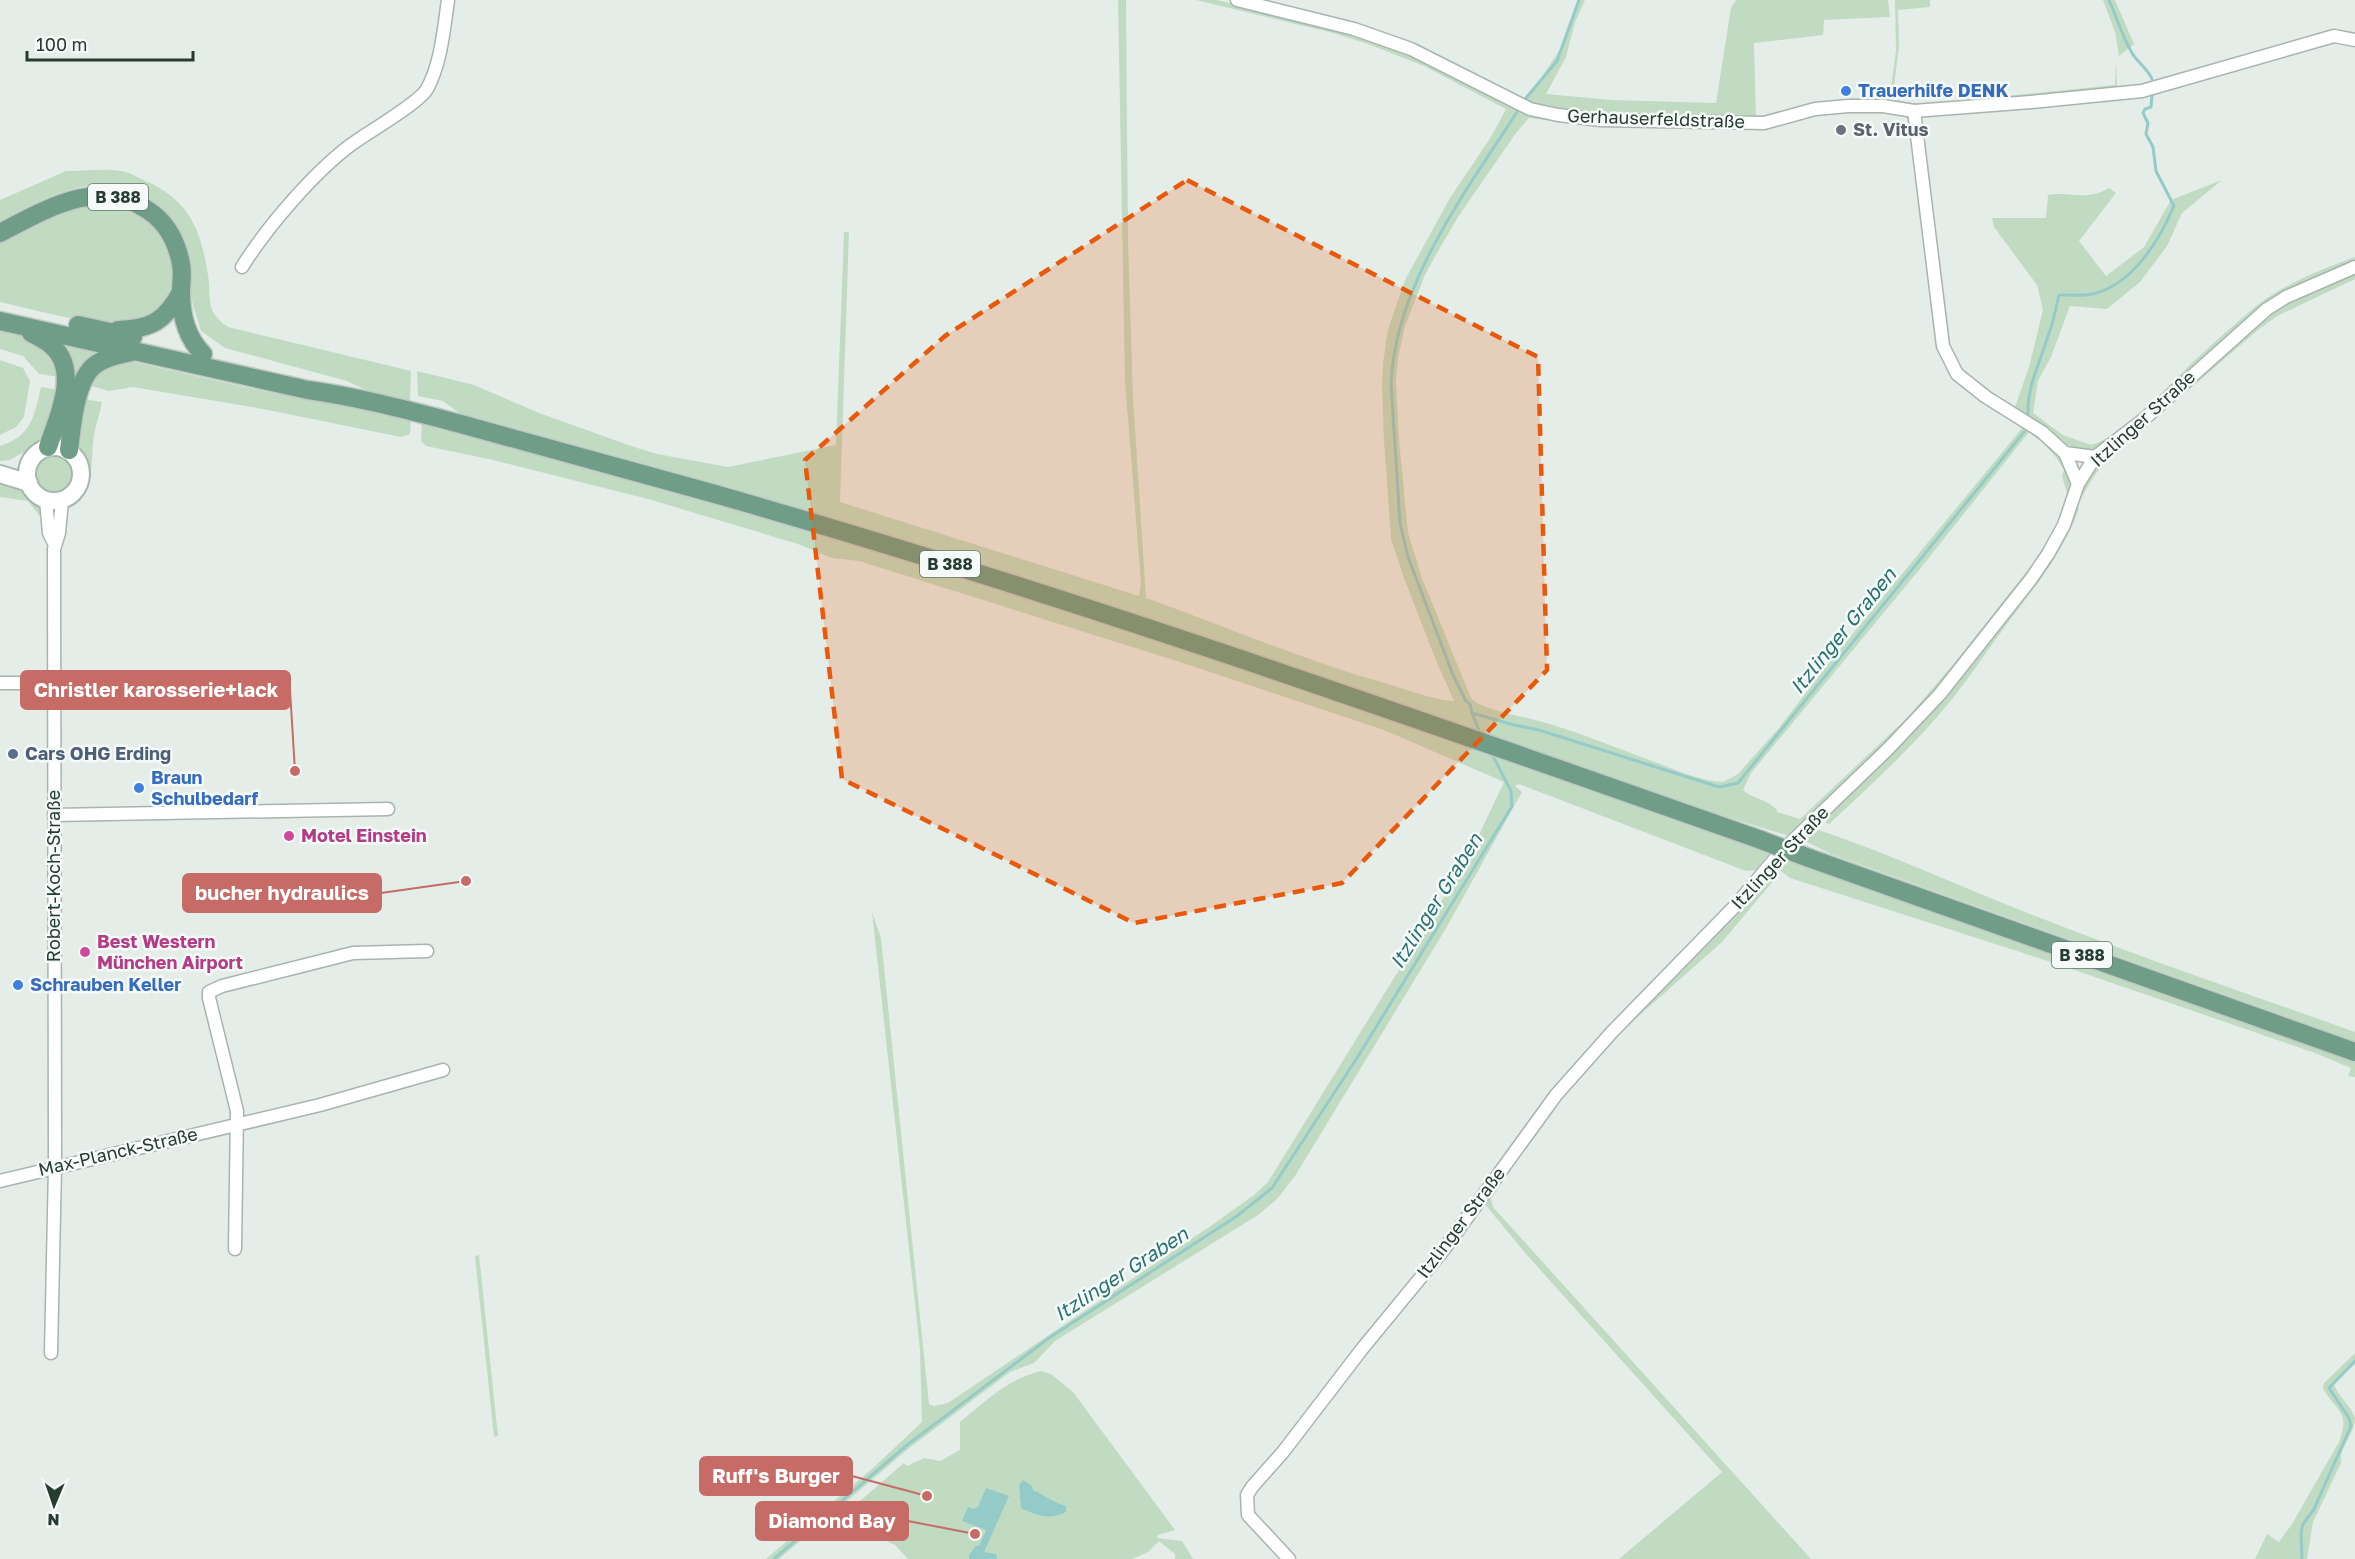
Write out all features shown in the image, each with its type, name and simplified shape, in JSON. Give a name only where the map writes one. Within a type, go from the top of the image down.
[{"type":"main road","name":"B 388","points":[[0,233],[31,216],[72,200],[104,195],[132,201],[154,214],[171,235],[182,267],[181,292],[186,332],[203,354]]},
{"type":"main road","name":"B 388","points":[[109,332],[133,330],[152,324],[166,315],[181,292]]},
{"type":"main road","name":"B 388","points":[[0,309],[109,332],[310,381],[355,397],[525,440],[792,516],[969,570],[1152,628],[1437,726],[2355,1052]]},
{"type":"main road","name":"B 388","points":[[8,322],[308,390],[355,397]]},
{"type":"main road","name":"B 388","points":[[8,322],[51,345],[65,366],[66,388],[48,447]]},
{"type":"main road","name":"B 388","points":[[69,450],[81,383],[90,369],[106,358],[137,351]]},
{"type":"main road","points":[[48,447],[69,450],[79,465],[81,474],[76,491],[54,500],[34,492],[27,473],[30,461],[48,447]]},
{"type":"main road","points":[[0,465],[30,461]]},
{"type":"main road","points":[[0,474],[29,483]]},
{"type":"street","points":[[242,267],[254,249],[322,169],[426,91],[440,52],[448,0]]},
{"type":"street","name":"Gerhauserfeldstraße","points":[[1237,0],[1354,29],[1412,49],[1522,105],[1558,116],[1601,120],[1764,123],[1815,109],[1848,106],[1883,106],[1914,111],[2142,91],[2334,36],[2355,40]]},
{"type":"street","points":[[1914,111],[1943,346],[1957,374],[1986,397],[2042,432],[2065,453],[2078,484]]},
{"type":"street","name":"Itzlinger Straße","points":[[1289,1559],[1248,1515],[1246,1502],[1252,1486],[1283,1452],[1362,1349],[1445,1248],[1539,1117],[1576,1071],[1712,930],[1780,853],[1925,711],[2031,579],[2056,540],[2069,514],[2078,484],[2095,457],[2143,420],[2267,309],[2286,297],[2355,267]]},
{"type":"street","points":[[2065,453],[2095,457]]},
{"type":"street","name":"Robert-Koch-Straße","points":[[51,1353],[55,1167],[54,543],[59,533],[54,500]]},
{"type":"street","points":[[0,683],[54,683]]},
{"type":"street","points":[[54,815],[388,809]]},
{"type":"street","points":[[235,1249],[237,1111],[209,992],[213,989],[353,953],[427,951]]},
{"type":"street","name":"Max-Planck-Straße","points":[[0,1181],[320,1105],[444,1070]]},
{"type":"highlighted area","points":[[1187,180],[1538,357],[1547,670],[1342,883],[1134,923],[842,779],[805,460],[945,336]]},
{"type":"green space","points":[[1118,0],[1126,0],[1128,240],[1133,398],[1146,598],[1327,665],[1438,699],[1454,701],[1437,663],[1391,539],[1384,441],[1383,363],[1388,329],[1406,278],[1450,198],[1491,137],[1506,109],[1424,66],[1368,44],[1333,33],[1196,0],[1217,0],[1308,22],[1377,42],[1440,68],[1519,108],[1562,122],[1529,118],[1516,133],[1460,214],[1425,275],[1405,326],[1398,358],[1396,381],[1399,440],[1408,533],[1422,578],[1471,698],[1476,702],[1491,709],[1550,724],[1687,774],[1723,782],[1738,774],[1778,729],[1832,659],[2023,427],[2026,425],[2059,452],[2071,483],[2071,491],[2062,522],[2016,593],[1920,711],[1789,836],[1703,810],[1331,679],[1085,597],[827,517],[462,415],[443,401],[418,396],[417,371],[474,385],[539,413],[634,447],[657,454],[728,467],[836,445],[844,232],[849,232],[840,502],[1139,596],[1141,583],[1125,381]],"holes":[[[2029,432],[2053,454],[2064,470],[2062,476],[2068,497],[2056,527],[2034,562],[1956,661],[1908,717],[1800,819],[1777,812],[1768,803],[1743,790],[1751,773],[1919,570]]]},
{"type":"green space","points":[[1578,0],[1585,0],[1575,22],[1566,57],[1546,94],[1612,100],[1716,103],[1731,8],[1736,0],[1888,0],[1890,17],[1824,20],[1823,35],[1754,43],[1756,118],[1568,113],[1525,102],[1561,48]]},
{"type":"green space","points":[[1895,0],[1930,0],[1930,7],[1898,10],[1899,47],[1893,92],[1891,87],[1896,51]]},
{"type":"green space","points":[[2103,0],[2115,0],[2134,44],[2119,56],[2115,32]]},
{"type":"green space","points":[[2116,59],[2117,87],[1928,106],[1899,105],[1897,100],[1928,104],[2115,85]]},
{"type":"green space","points":[[66,171],[124,172],[146,181],[173,198],[191,219],[197,231],[208,275],[210,304],[215,315],[228,327],[411,371],[410,402],[366,390],[347,381],[225,348],[201,331],[191,296],[186,250],[169,220],[143,198],[111,187],[76,188],[46,198],[0,222],[0,200]]},
{"type":"green space","points":[[2222,180],[2182,213],[2167,246],[2140,282],[2107,309],[2070,306],[2051,357],[2038,381],[2033,413],[2063,435],[2091,445],[2104,440],[2131,421],[2209,347],[2267,298],[2304,278],[2355,257],[2355,263],[2320,278],[2191,372],[2098,452],[2063,443],[2014,410],[2029,367],[2043,310],[2037,285],[1994,227],[1992,218],[2046,218],[2048,195],[2085,195],[2109,188],[2116,193],[2079,241],[2106,276],[2144,247],[2171,200]]},
{"type":"green space","points":[[108,203],[129,210],[154,224],[167,243],[174,272],[172,286],[157,309],[145,318],[117,324],[66,317],[0,302],[0,241],[79,204]]},
{"type":"green space","points":[[2355,271],[2355,279],[2277,316],[2258,330],[2105,462],[2080,500],[2083,486],[2105,455],[2251,326],[2286,301]]},
{"type":"green space","points":[[0,329],[31,339],[49,350],[60,377],[39,374],[23,356],[0,349]]},
{"type":"green space","points":[[51,336],[108,349],[96,355],[65,443],[54,441],[71,390]]},
{"type":"green space","points":[[0,360],[23,368],[30,381],[24,417],[16,427],[0,435]]},
{"type":"green space","points":[[129,361],[263,391],[369,409],[411,419],[410,434],[401,437],[263,409],[133,387],[109,391],[88,385],[95,375],[105,368]]},
{"type":"green space","points":[[41,387],[60,390],[41,442],[10,460],[0,461],[0,446],[19,437],[30,424]]},
{"type":"green space","points":[[83,399],[102,402],[94,435],[89,482],[80,499],[73,506],[70,504],[85,488],[87,478],[86,466],[76,448]]},
{"type":"green space","points":[[422,421],[570,460],[1083,612],[1755,846],[1754,848],[1769,854],[1756,870],[1746,871],[1519,784],[1515,786],[1522,792],[1445,930],[1295,1176],[1277,1199],[1258,1215],[1055,1341],[1034,1363],[1010,1372],[908,1449],[779,1559],[766,1559],[873,1468],[922,1422],[920,1350],[872,912],[881,938],[929,1404],[934,1406],[948,1403],[1212,1225],[1268,1182],[1468,858],[1504,782],[1384,730],[1180,662],[859,561],[832,558],[798,544],[648,499],[493,460],[426,446],[421,441]]},
{"type":"green space","points":[[54,454],[62,455],[68,460],[73,466],[73,482],[68,488],[62,493],[54,494],[46,493],[40,488],[35,482],[34,474],[35,466],[40,460],[46,455]]},
{"type":"green space","points":[[0,482],[17,487],[35,503],[42,515],[45,532],[40,516],[28,501],[0,497]]},
{"type":"green space","points":[[2076,505],[2079,508],[2073,524],[2057,554],[1967,680],[1909,748],[1828,825],[1825,820],[1827,814],[1959,676]]},
{"type":"green space","points":[[1813,828],[1870,848],[2077,932],[2355,1032],[2355,1041],[1831,854],[1801,839]]},
{"type":"green space","points":[[1783,859],[1803,866],[1805,863],[2355,1058],[2355,1077],[2348,1076],[2351,1068],[2315,1053],[2057,964],[1790,878],[1777,868]]},
{"type":"green space","points":[[1766,878],[1775,879],[1722,942],[1625,1028],[1567,1091],[1491,1199],[1493,1207],[1811,1559],[1619,1559],[1722,1472],[1526,1254],[1484,1203],[1566,1089]]},
{"type":"green space","points":[[479,1255],[498,1436],[494,1437],[475,1256]]},
{"type":"green space","points":[[2355,1353],[2355,1364],[2336,1380],[2334,1385],[2355,1418],[2353,1430],[2342,1451],[2341,1463],[2313,1522],[2307,1559],[2255,1559],[2267,1534],[2279,1542],[2292,1524],[2339,1442],[2343,1418],[2323,1389],[2324,1383]]},
{"type":"green space","points":[[1041,1371],[1051,1374],[1073,1392],[1175,1530],[1158,1535],[1157,1538],[1182,1541],[1193,1559],[1175,1559],[1175,1554],[1159,1541],[1148,1552],[1132,1559],[908,1559],[895,1545],[882,1539],[854,1506],[904,1463],[907,1466],[924,1458],[940,1461],[960,1450],[960,1422],[1007,1385]]},
{"type":"water","points":[[1023,1480],[1032,1486],[1033,1490],[1066,1506],[1066,1512],[1048,1517],[1021,1508],[1019,1485]]},
{"type":"water","points":[[986,1488],[1009,1496],[984,1552],[996,1554],[997,1559],[969,1559],[969,1555],[976,1546],[979,1546],[986,1530],[962,1521],[968,1507],[974,1509],[978,1507]]},
{"type":"waterway","points":[[1526,98],[1557,61],[1579,0]]},
{"type":"waterway","name":"Itzlinger Graben","points":[[2109,0],[2128,47],[2152,79]]},
{"type":"waterway","name":"Itzlinger Graben","points":[[2028,414],[2032,384],[2059,295],[2093,294],[2120,281],[2132,271],[2152,247],[2174,206],[2156,171],[2153,147],[2146,134],[2148,123],[2143,113],[2145,109],[2151,107],[2152,95]]},
{"type":"waterway","points":[[1472,713],[1470,704],[1466,701],[1453,675],[1408,557],[1400,523],[1391,384],[1395,347],[1405,311],[1419,276],[1455,208],[1517,112]]},
{"type":"waterway","name":"Itzlinger Graben","points":[[1480,733],[1472,713],[1539,730],[1719,787],[1738,783],[2024,432]]},
{"type":"waterway","name":"Itzlinger Graben","points":[[774,1559],[907,1445],[1049,1338],[1237,1216],[1272,1188],[1357,1058],[1512,806],[1511,791],[1491,752]]},
{"type":"waterway","points":[[2302,1559],[2303,1524],[2314,1509],[2351,1426],[2349,1418],[2329,1388],[2355,1361]]},
{"type":"place","name":"Trauerhilfe DENK","points":[[1846,91]]},
{"type":"place","name":"St. Vitus","points":[[1841,130]]},
{"type":"place","name":"Cars OHG Erding","points":[[13,754]]},
{"type":"place","name":"Christler karosserie+lack","points":[[295,771]]},
{"type":"place","name":"Braun Schulbedarf","points":[[139,788]]},
{"type":"place","name":"Motel Einstein","points":[[289,836]]},
{"type":"place","name":"bucher hydraulics","points":[[466,881]]},
{"type":"place","name":"Best Western München Airport","points":[[85,952]]},
{"type":"place","name":"Schrauben Keller","points":[[18,985]]},
{"type":"place","name":"Ruff's Burger","points":[[927,1496]]},
{"type":"place","name":"Diamond Bay","points":[[975,1534]]}]
